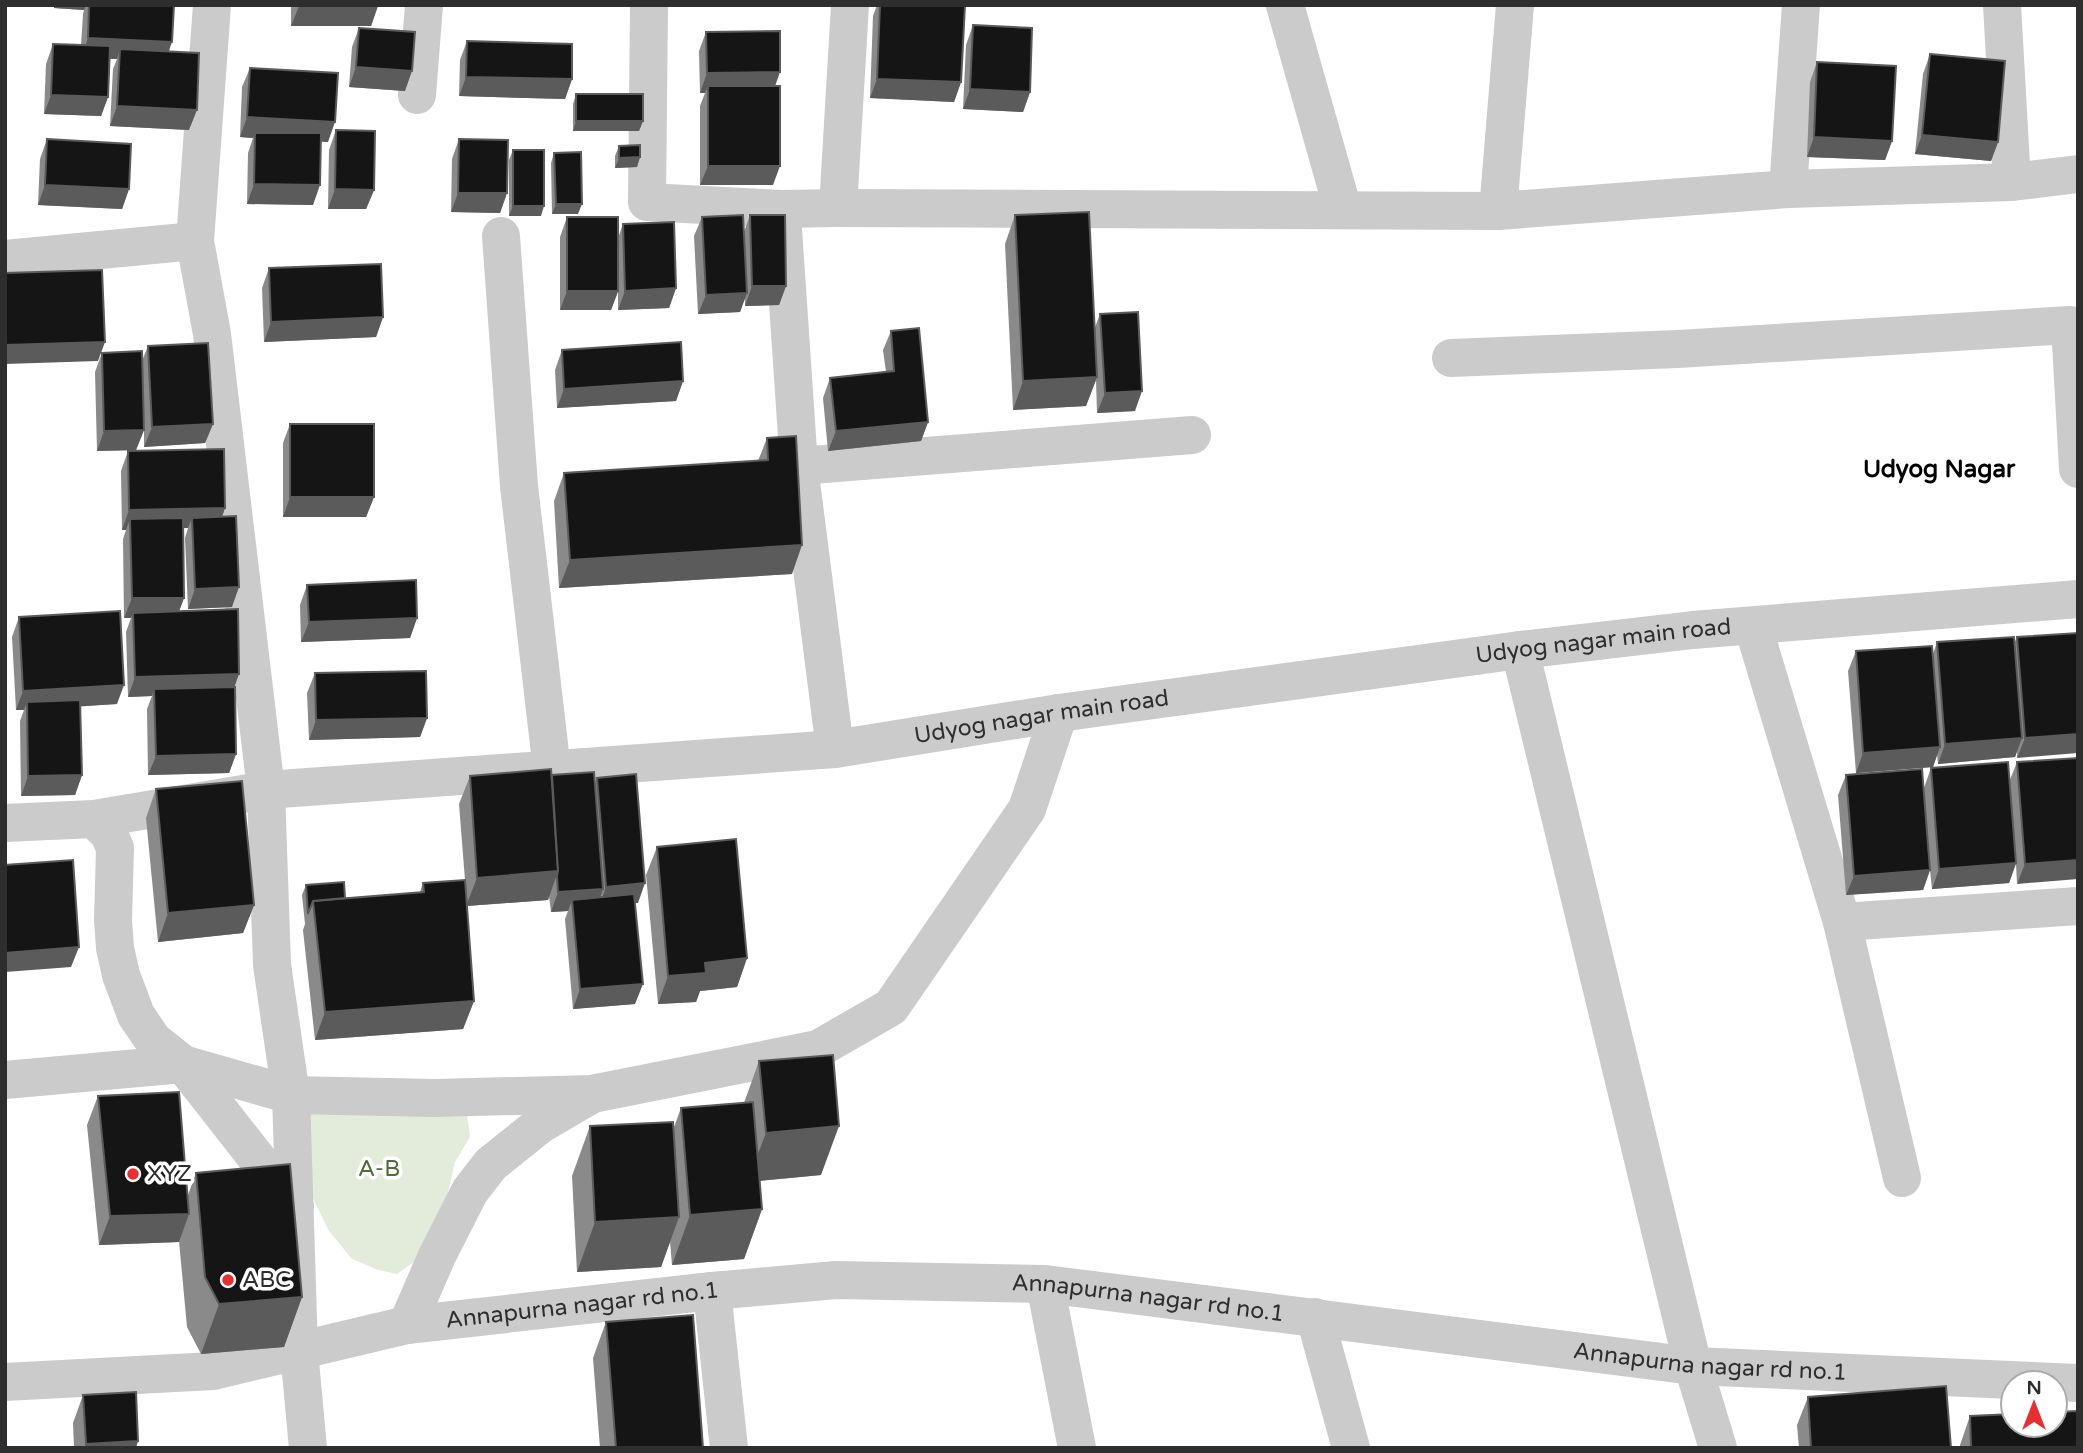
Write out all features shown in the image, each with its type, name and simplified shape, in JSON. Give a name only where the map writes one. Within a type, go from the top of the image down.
[{"type":"street","points":[[212,5],[195,241],[212,334],[266,790],[272,965],[291,1095],[299,1351],[309,1448]]},
{"type":"street","points":[[417,95],[424,5]]},
{"type":"street","points":[[649,5],[647,202],[781,209],[1498,211],[1788,189],[2012,182],[2078,174]]},
{"type":"street","points":[[838,208],[850,5]]},
{"type":"street","points":[[1285,5],[1343,210]]},
{"type":"street","points":[[1498,211],[1515,5]]},
{"type":"street","points":[[1788,189],[1801,5]]},
{"type":"street","points":[[2002,5],[2012,182]]},
{"type":"street","points":[[781,209],[799,466],[835,749]]},
{"type":"street","points":[[501,236],[520,486],[552,770]]},
{"type":"street","points":[[5,259],[195,241]]},
{"type":"street","points":[[1451,358],[1692,348],[2070,325],[2078,469]]},
{"type":"street","points":[[799,466],[1192,435]]},
{"type":"street","name":"Udyog nagar main road","points":[[5,823],[94,819],[266,790],[835,749],[1059,713],[1520,650],[1693,630],[2078,598]]},
{"type":"street","points":[[1753,626],[1842,922],[1902,1178]]},
{"type":"street","points":[[1520,650],[1693,1366],[1718,1448]]},
{"type":"street","points":[[5,1080],[183,1064],[291,1095],[435,1098],[592,1094],[818,1049],[891,1007],[1027,809],[1059,713]]},
{"type":"street","points":[[94,819],[109,834],[115,848],[115,948],[124,985],[136,1015],[153,1040],[183,1064],[295,1206]]},
{"type":"street","points":[[1842,922],[2078,906]]},
{"type":"street","points":[[407,1325],[442,1245],[470,1191],[491,1164],[541,1124],[592,1094]]},
{"type":"street","name":"Annapurna nagar rd no.1","points":[[5,1382],[213,1371],[407,1325],[836,1280],[1045,1284],[1693,1366],[2078,1383]]},
{"type":"street","points":[[1045,1284],[1077,1448]]},
{"type":"street","points":[[712,1291],[729,1448]]},
{"type":"street","points":[[1315,1317],[1351,1448]]},
{"type":"green space","name":"A-B","points":[[308,1101],[467,1115],[470,1137],[455,1162],[448,1193],[417,1260],[397,1274],[378,1270],[352,1259],[329,1231],[308,1188]]},
{"type":"building","points":[[89,5],[174,5],[172,42],[88,38]]},
{"type":"building","points":[[378,5],[378,6],[299,6]]},
{"type":"building","points":[[880,5],[965,5],[961,82],[877,79]]},
{"type":"building","points":[[973,25],[1032,28],[1030,92],[970,89]]},
{"type":"building","points":[[359,28],[415,32],[412,71],[356,67]]},
{"type":"building","points":[[780,31],[780,72],[707,73],[706,32]]},
{"type":"building","points":[[467,41],[572,44],[572,79],[466,77]]},
{"type":"building","points":[[53,44],[110,46],[108,97],[51,95]]},
{"type":"building","points":[[120,49],[199,53],[197,110],[117,106]]},
{"type":"building","points":[[1930,54],[2005,61],[1998,142],[1922,135]]},
{"type":"building","points":[[1817,62],[1896,66],[1892,141],[1814,137]]},
{"type":"building","points":[[250,68],[338,73],[335,122],[247,117]]},
{"type":"building","points":[[708,86],[780,86],[780,166],[708,166]]},
{"type":"building","points":[[576,94],[643,94],[643,121],[576,121]]},
{"type":"building","points":[[336,130],[375,131],[374,190],[335,189]]},
{"type":"building","points":[[255,133],[321,133],[320,185],[254,184]]},
{"type":"building","points":[[47,139],[131,144],[129,189],[45,185]]},
{"type":"building","points":[[459,139],[508,140],[507,193],[458,193]]},
{"type":"building","points":[[640,145],[640,157],[619,158],[619,146]]},
{"type":"building","points":[[513,150],[544,150],[544,206],[513,206]]},
{"type":"building","points":[[581,152],[582,204],[556,204],[554,153]]},
{"type":"building","points":[[1089,212],[1097,377],[1023,381],[1015,215]]},
{"type":"building","points":[[743,215],[747,293],[706,295],[702,217]]},
{"type":"building","points":[[750,215],[785,215],[786,286],[752,286]]},
{"type":"building","points":[[567,217],[618,217],[618,291],[567,291]]},
{"type":"building","points":[[674,222],[676,288],[625,291],[623,224]]},
{"type":"building","points":[[381,264],[383,317],[271,322],[269,268]]},
{"type":"building","points":[[102,270],[105,342],[5,345],[5,273]]},
{"type":"building","points":[[1138,312],[1142,391],[1105,393],[1100,314]]},
{"type":"building","points":[[919,328],[928,422],[836,431],[830,378],[894,371],[891,331]]},
{"type":"building","points":[[681,342],[683,381],[564,389],[562,350]]},
{"type":"building","points":[[208,343],[213,424],[152,427],[148,346]]},
{"type":"building","points":[[142,351],[144,430],[104,431],[102,353]]},
{"type":"building","points":[[290,424],[374,424],[374,497],[290,497]]},
{"type":"building","points":[[796,436],[802,545],[570,560],[564,473],[768,460],[767,438]]},
{"type":"building","points":[[224,449],[225,508],[129,510],[128,451]]},
{"type":"building","points":[[236,516],[239,587],[195,589],[192,518]]},
{"type":"building","points":[[183,518],[184,598],[132,598],[130,519]]},
{"type":"building","points":[[416,580],[417,618],[309,622],[307,585]]},
{"type":"building","points":[[238,609],[239,674],[135,677],[133,613]]},
{"type":"building","points":[[120,611],[124,685],[23,691],[19,617]]},
{"type":"building","points":[[2078,633],[2078,734],[2025,738],[2017,637]]},
{"type":"building","points":[[2014,637],[2022,738],[1945,744],[1937,642]]},
{"type":"building","points":[[1932,646],[1940,747],[1863,753],[1856,651]]},
{"type":"building","points":[[426,671],[427,718],[316,720],[315,673]]},
{"type":"building","points":[[235,687],[236,754],[156,756],[154,689]]},
{"type":"building","points":[[80,700],[82,775],[28,776],[27,702]]},
{"type":"building","points":[[2078,758],[2078,860],[2025,864],[2017,762]]},
{"type":"building","points":[[2008,762],[2016,863],[1939,869],[1931,768]]},
{"type":"building","points":[[551,769],[558,871],[477,878],[470,776]]},
{"type":"building","points":[[1922,769],[1930,870],[1854,876],[1846,775]]},
{"type":"building","points":[[594,772],[603,889],[558,892],[552,775]]},
{"type":"building","points":[[636,774],[645,883],[606,887],[597,778]]},
{"type":"building","points":[[242,781],[254,905],[168,913],[156,789]]},
{"type":"building","points":[[736,839],[747,958],[705,963],[706,973],[668,976],[657,847]]},
{"type":"building","points":[[73,860],[79,947],[5,953],[5,865]]},
{"type":"building","points":[[465,880],[474,1001],[325,1012],[313,901],[424,892],[423,883]]},
{"type":"building","points":[[344,882],[345,898],[313,901],[308,914],[306,885]]},
{"type":"building","points":[[634,894],[643,984],[580,989],[572,900]]},
{"type":"building","points":[[833,1055],[839,1126],[766,1133],[759,1061]]},
{"type":"building","name":"XYZ","points":[[179,1092],[189,1214],[110,1216],[98,1096]]},
{"type":"building","points":[[753,1102],[762,1209],[690,1215],[681,1108]]},
{"type":"building","points":[[673,1122],[679,1217],[595,1222],[590,1126]]},
{"type":"building","points":[[290,1164],[302,1297],[219,1304],[205,1277],[196,1173]]},
{"type":"building","points":[[693,1315],[703,1448],[616,1448],[606,1322]]},
{"type":"building","points":[[1946,1386],[1951,1448],[1811,1448],[1808,1397]]},
{"type":"building","points":[[136,1392],[138,1441],[86,1444],[83,1395]]},
{"type":"building","points":[[2069,1411],[2078,1411],[2078,1448],[1971,1448],[1970,1416],[1999,1415],[1999,1439],[2069,1439]]},
{"type":"place","name":"XYZ","points":[[133,1174]]},
{"type":"place","name":"ABC","points":[[228,1280]]},
{"type":"district","name":"Udyog Nagar","points":[[1939,469]]}]
